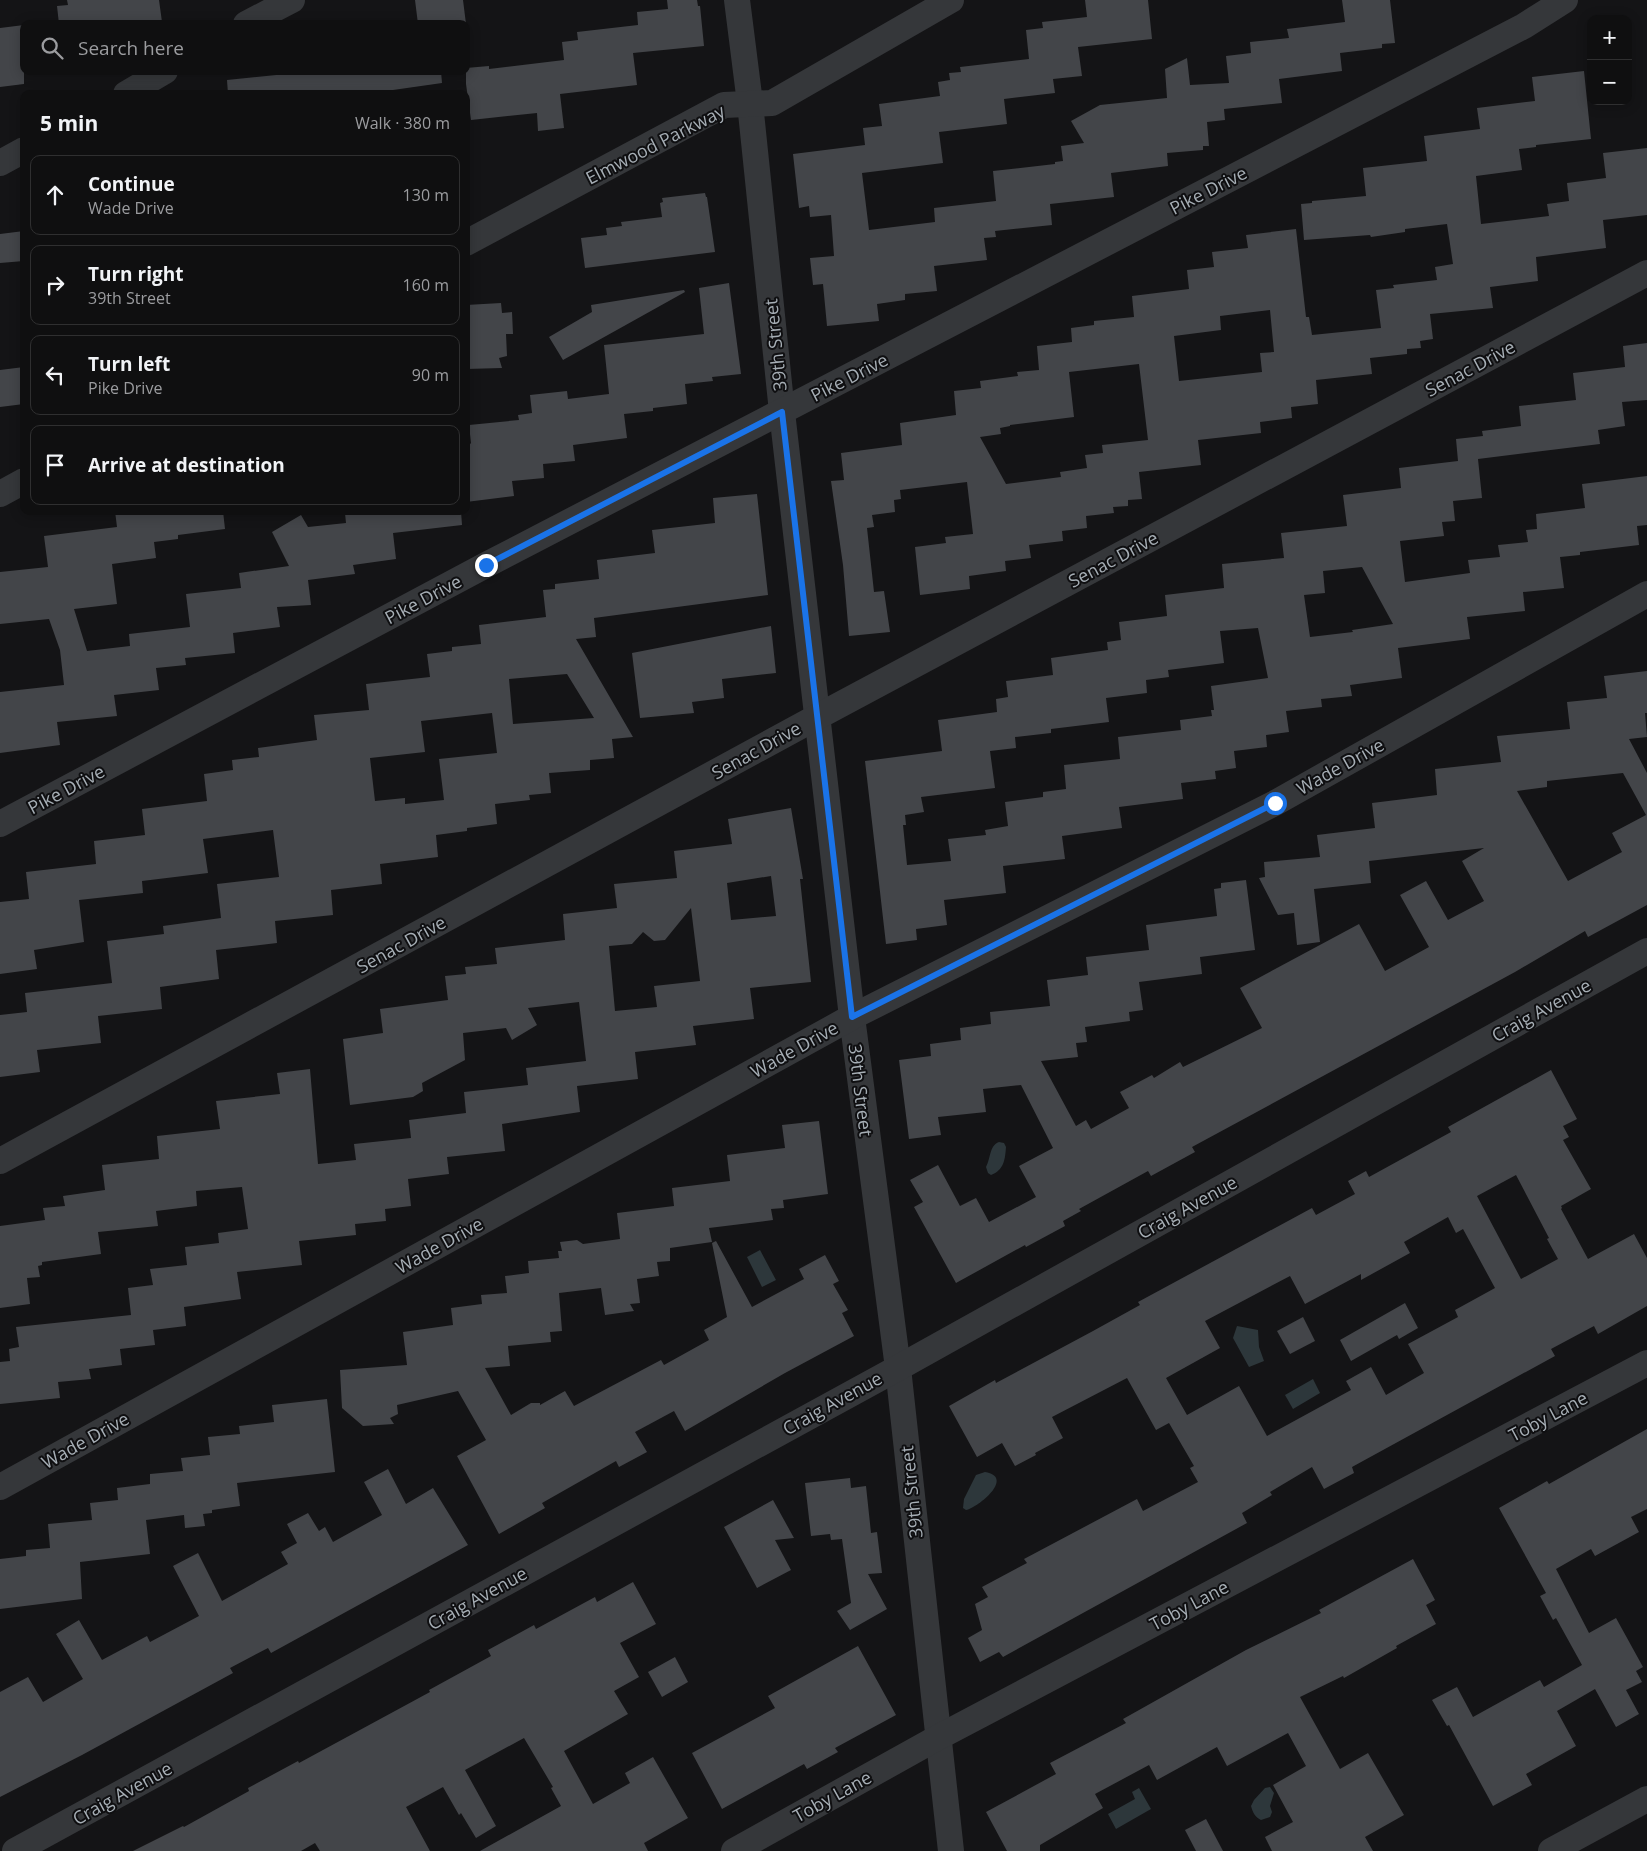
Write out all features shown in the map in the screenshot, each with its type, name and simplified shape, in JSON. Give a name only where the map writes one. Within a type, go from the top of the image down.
[{"type":"street","points":[[254,20],[292,0]]},
{"type":"street","name":"39th Street","points":[[737,0],[750,103],[782,412],[852,1017],[898,1368],[950,1851]]},
{"type":"street","name":"Elmwood Parkway","points":[[470,241],[724,105],[772,103],[951,0]]},
{"type":"street","name":"Pike Drive","points":[[0,824],[486,565],[1524,26],[1565,0]]},
{"type":"street","points":[[133,90],[158,75]]},
{"type":"street","points":[[0,163],[20,152]]},
{"type":"street","name":"Senac Drive","points":[[0,1161],[817,717],[1647,273]]},
{"type":"street","points":[[0,494],[20,483]]},
{"type":"street","name":"Wade Drive","points":[[0,1487],[852,1017],[1275,803],[1647,594]]},
{"type":"street","name":"Craig Avenue","points":[[15,1851],[898,1368],[1647,951]]},
{"type":"street","name":"Toby Lane","points":[[734,1851],[937,1738],[1647,1363]]},
{"type":"street","points":[[1551,1851],[1647,1799]]},
{"type":"shaded area","points":[[999,1142],[1004,1143],[1006,1147],[1004,1160],[999,1170],[991,1175],[986,1167],[993,1146]]},
{"type":"shaded area","points":[[760,1250],[776,1280],[762,1287],[747,1257]]},
{"type":"shaded area","points":[[1237,1326],[1258,1330],[1259,1347],[1264,1361],[1249,1367],[1233,1338]]},
{"type":"shaded area","points":[[1313,1379],[1320,1393],[1293,1409],[1285,1395]]},
{"type":"shaded area","points":[[985,1472],[993,1475],[997,1480],[996,1485],[992,1492],[979,1504],[966,1510],[963,1508],[964,1499],[976,1475]]},
{"type":"shaded area","points":[[1270,1787],[1274,1793],[1270,1806],[1272,1812],[1270,1817],[1261,1820],[1254,1814],[1251,1806],[1265,1788]]},
{"type":"shaded area","points":[[1139,1788],[1151,1809],[1116,1829],[1108,1814],[1135,1799],[1132,1792]]},
{"type":"building","points":[[67,0],[159,0],[162,20],[59,20],[57,6],[68,5]]},
{"type":"building","points":[[415,0],[463,0],[466,20],[418,20]]},
{"type":"building","points":[[667,0],[697,0],[698,6],[700,6],[704,46],[633,53],[637,85],[560,94],[564,128],[538,131],[537,113],[471,120],[470,90],[467,90],[466,84],[466,75],[470,75],[470,68],[489,66],[489,69],[564,60],[562,42],[578,40],[577,32],[638,25],[637,12],[668,9]]},
{"type":"building","points":[[1085,0],[1148,0],[1152,39],[1078,47],[1082,76],[1053,79],[1055,93],[1004,99],[1007,124],[939,132],[943,163],[862,173],[869,230],[935,222],[934,208],[996,201],[993,171],[1055,164],[1055,162],[1063,161],[1061,146],[1084,143],[1071,121],[1100,105],[1167,98],[1165,69],[1187,58],[1190,85],[1229,83],[1226,56],[1251,53],[1250,42],[1289,38],[1287,29],[1345,22],[1342,0],[1390,0],[1395,43],[1382,44],[1382,48],[1340,53],[1342,71],[1279,79],[1282,103],[1224,109],[1225,120],[1207,122],[1209,146],[1203,146],[1203,150],[1167,153],[1168,166],[1111,173],[1114,197],[1050,204],[1052,225],[995,231],[996,237],[984,238],[987,260],[934,266],[937,291],[905,294],[905,300],[877,304],[879,321],[827,326],[823,284],[813,285],[810,258],[834,256],[831,215],[810,217],[809,206],[799,208],[793,154],[865,145],[863,128],[882,126],[879,104],[940,96],[938,82],[950,80],[949,73],[961,72],[960,67],[1029,59],[1026,30],[1043,28],[1042,22],[1087,17]]},
{"type":"building","points":[[20,26],[20,75],[24,75],[24,84],[0,87],[0,28]]},
{"type":"building","points":[[1584,71],[1591,139],[1536,145],[1536,147],[1519,149],[1522,170],[1476,176],[1481,224],[1549,216],[1547,204],[1569,201],[1567,183],[1606,178],[1603,153],[1647,148],[1647,215],[1603,220],[1606,248],[1536,257],[1538,281],[1490,287],[1493,308],[1430,314],[1433,339],[1420,341],[1421,348],[1407,349],[1407,354],[1370,358],[1372,374],[1316,380],[1318,404],[1291,407],[1292,418],[1260,422],[1261,433],[1198,440],[1201,465],[1139,472],[1142,499],[1128,500],[1128,506],[1113,507],[1114,513],[1086,516],[1087,528],[1062,531],[1063,541],[1029,545],[1031,558],[1005,561],[1006,571],[969,576],[970,589],[920,595],[915,547],[946,543],[945,537],[973,534],[967,482],[900,490],[901,499],[894,500],[895,512],[872,515],[874,527],[867,528],[874,592],[884,591],[890,632],[849,636],[843,565],[831,481],[844,480],[841,453],[902,445],[900,423],[956,415],[954,391],[981,388],[980,381],[1018,376],[1017,372],[1039,370],[1037,346],[1072,342],[1071,328],[1094,325],[1094,321],[1134,317],[1132,296],[1189,289],[1187,270],[1214,267],[1212,252],[1248,248],[1246,235],[1296,229],[1306,317],[1309,317],[1312,335],[1381,328],[1376,290],[1394,288],[1393,285],[1437,280],[1435,267],[1453,264],[1447,224],[1405,229],[1405,232],[1371,237],[1370,235],[1304,240],[1301,204],[1312,203],[1312,201],[1366,196],[1363,168],[1427,161],[1424,136],[1480,129],[1477,108],[1535,101],[1532,77]],"holes":[[[1270,310],[1274,352],[1260,353],[1262,372],[1179,381],[1174,336],[1221,330],[1220,316]],[[1139,364],[1148,440],[1102,445],[1103,453],[1085,455],[1087,468],[1060,472],[1061,477],[1006,484],[980,437],[1001,434],[1000,428],[1010,425],[1074,417],[1069,372]]]},
{"type":"building","points":[[276,75],[441,75],[442,83],[393,90],[228,90],[227,80]]},
{"type":"building","points":[[705,193],[715,252],[585,268],[581,238],[607,235],[606,228],[622,226],[621,222],[662,217],[660,203],[663,202],[662,198]]},
{"type":"building","points":[[20,232],[20,261],[0,263],[0,234]]},
{"type":"building","points":[[729,283],[741,374],[712,377],[713,381],[685,384],[687,404],[653,408],[653,411],[624,414],[627,438],[573,445],[575,461],[543,464],[544,478],[512,481],[514,496],[470,502],[470,425],[519,420],[518,415],[532,413],[530,395],[567,391],[568,399],[609,394],[604,345],[704,334],[699,288]]},
{"type":"building","points":[[684,290],[685,292],[563,360],[549,337],[592,312],[591,305]]},
{"type":"building","points":[[501,303],[502,313],[512,312],[513,334],[506,334],[507,356],[499,358],[502,368],[470,369],[470,305]]},
{"type":"building","points":[[1647,343],[1647,400],[1622,402],[1625,426],[1598,430],[1600,444],[1478,459],[1482,498],[1453,501],[1455,521],[1442,522],[1444,536],[1400,541],[1405,582],[1470,573],[1468,560],[1500,557],[1498,545],[1528,542],[1526,530],[1537,529],[1536,514],[1585,508],[1582,484],[1647,476],[1647,525],[1637,526],[1639,545],[1580,552],[1580,555],[1560,557],[1564,588],[1523,592],[1525,611],[1467,617],[1470,639],[1398,648],[1402,678],[1350,685],[1352,696],[1321,699],[1322,707],[1286,711],[1289,732],[1266,735],[1267,747],[1234,751],[1236,768],[1215,771],[1216,779],[1181,783],[1183,799],[1119,807],[1122,828],[1062,836],[1065,859],[1003,866],[1006,893],[944,900],[947,925],[916,929],[917,940],[886,944],[865,761],[942,751],[938,720],[997,712],[996,699],[1008,697],[1006,681],[1053,675],[1051,658],[1108,650],[1107,642],[1121,640],[1119,622],[1167,616],[1165,595],[1224,588],[1222,564],[1284,558],[1281,533],[1347,526],[1343,495],[1401,488],[1399,468],[1458,461],[1456,439],[1483,436],[1482,431],[1521,426],[1519,406],[1576,400],[1573,373],[1625,367],[1623,346]],"holes":[[[1362,567],[1393,624],[1352,630],[1353,632],[1310,637],[1304,595],[1325,593],[1323,571]],[[1258,628],[1268,678],[1211,686],[1214,710],[1211,710],[1212,716],[1180,720],[1181,730],[1118,737],[1120,759],[1064,765],[1066,789],[1043,792],[1043,797],[1005,802],[1008,826],[985,830],[986,835],[948,839],[951,861],[907,865],[903,825],[906,825],[905,815],[924,812],[921,797],[995,788],[990,751],[1016,748],[1015,737],[1051,733],[1051,729],[1109,722],[1106,698],[1147,693],[1146,680],[1169,677],[1168,670],[1224,663],[1220,631]]]},
{"type":"building","points":[[20,368],[20,404],[0,407],[0,370]]},
{"type":"building","points":[[757,494],[768,595],[594,618],[596,637],[576,639],[633,737],[612,739],[614,758],[590,760],[590,770],[549,773],[551,793],[529,795],[530,800],[495,804],[497,824],[467,828],[467,831],[436,835],[438,857],[380,864],[382,884],[331,890],[333,915],[275,921],[277,943],[216,950],[219,979],[160,987],[162,1009],[98,1016],[101,1043],[37,1050],[40,1072],[0,1077],[0,1015],[27,1012],[25,993],[112,983],[107,941],[164,934],[163,926],[221,918],[217,884],[279,877],[273,830],[203,839],[208,873],[142,881],[143,893],[79,900],[84,942],[34,950],[37,969],[0,974],[0,902],[29,899],[26,872],[96,864],[94,841],[145,835],[142,809],[207,801],[204,774],[233,770],[232,760],[259,757],[258,748],[317,740],[314,715],[369,710],[366,684],[430,677],[427,654],[452,651],[452,647],[481,644],[479,625],[546,617],[543,590],[555,589],[555,584],[599,579],[597,560],[655,553],[652,530],[715,523],[713,498]],"holes":[[[567,674],[594,718],[513,724],[509,679]],[[492,713],[497,753],[439,759],[444,800],[405,804],[405,798],[375,801],[370,758],[425,752],[421,721]]]},
{"type":"building","points":[[116,515],[223,515],[225,529],[178,535],[178,539],[154,542],[156,558],[112,564],[117,604],[74,609],[87,651],[130,646],[129,634],[190,627],[186,594],[241,588],[239,573],[289,566],[272,532],[301,515],[308,527],[346,523],[345,515],[461,515],[462,525],[393,533],[396,559],[353,565],[355,574],[308,580],[311,605],[277,607],[280,627],[233,633],[235,653],[185,658],[186,665],[156,668],[159,690],[114,695],[117,716],[57,722],[60,745],[0,753],[0,692],[64,685],[60,650],[49,619],[0,624],[0,572],[48,567],[44,536],[117,527]]},
{"type":"building","points":[[771,626],[776,673],[722,679],[724,698],[692,702],[694,713],[640,718],[632,653]]},
{"type":"building","points":[[1647,671],[1647,713],[1645,713],[1647,737],[1629,739],[1647,773],[1647,905],[1588,937],[1585,931],[1515,972],[1192,1147],[1195,1152],[1151,1176],[1148,1171],[1079,1209],[1081,1211],[1063,1221],[1065,1226],[1026,1247],[1025,1245],[956,1283],[914,1207],[923,1202],[910,1180],[938,1165],[960,1206],[976,1198],[989,1222],[1036,1197],[1019,1166],[1053,1148],[1021,1085],[983,1089],[986,1112],[938,1117],[941,1135],[909,1139],[899,1060],[931,1056],[930,1044],[961,1040],[960,1028],[991,1024],[990,1012],[1050,1006],[1047,980],[1088,975],[1086,957],[1149,950],[1146,925],[1217,916],[1214,889],[1221,888],[1221,883],[1246,880],[1255,950],[1200,957],[1202,974],[1139,982],[1143,1010],[1129,1012],[1130,1021],[1085,1027],[1087,1042],[1076,1043],[1078,1057],[1041,1061],[1076,1126],[1086,1120],[1091,1129],[1129,1108],[1120,1092],[1152,1075],[1154,1078],[1180,1062],[1183,1067],[1262,1028],[1240,988],[1359,924],[1385,971],[1429,947],[1400,895],[1426,881],[1448,920],[1484,901],[1462,861],[1484,848],[1369,861],[1371,883],[1314,889],[1320,942],[1297,945],[1294,913],[1278,915],[1259,878],[1265,877],[1264,862],[1320,857],[1317,835],[1375,828],[1372,803],[1437,795],[1435,769],[1501,762],[1497,736],[1570,729],[1567,702],[1607,698],[1604,676]],"holes":[[[1623,773],[1646,815],[1612,833],[1622,852],[1568,881],[1517,791],[1547,787],[1547,781]]]},
{"type":"building","points":[[791,808],[803,879],[800,879],[811,982],[750,988],[754,1019],[693,1026],[696,1045],[635,1052],[638,1079],[577,1086],[580,1112],[502,1124],[505,1151],[447,1157],[449,1174],[408,1179],[411,1206],[385,1209],[386,1221],[355,1224],[356,1235],[299,1241],[302,1265],[237,1272],[241,1299],[184,1307],[186,1326],[153,1330],[155,1345],[120,1349],[122,1365],[89,1369],[91,1379],[58,1382],[60,1398],[0,1404],[0,1362],[10,1361],[9,1349],[19,1347],[16,1327],[131,1315],[128,1288],[153,1285],[150,1269],[187,1265],[185,1247],[219,1243],[218,1233],[248,1229],[242,1187],[196,1191],[197,1206],[156,1211],[158,1226],[98,1232],[101,1254],[42,1262],[42,1265],[38,1266],[40,1277],[27,1278],[30,1304],[0,1308],[0,1226],[45,1220],[43,1208],[65,1206],[63,1196],[105,1190],[102,1165],[159,1159],[157,1136],[220,1129],[216,1101],[280,1094],[277,1073],[310,1069],[318,1164],[356,1160],[354,1144],[411,1138],[409,1120],[466,1113],[464,1092],[528,1085],[526,1068],[586,1061],[579,1002],[528,1008],[537,1025],[512,1040],[506,1028],[463,1033],[465,1060],[422,1083],[423,1091],[413,1097],[350,1105],[343,1039],[383,1033],[380,1009],[448,1000],[445,976],[466,974],[465,967],[497,964],[495,948],[565,940],[563,914],[617,908],[614,884],[677,878],[674,851],[732,844],[728,819]],"holes":[[[771,876],[776,916],[731,920],[727,883]],[[691,908],[700,981],[654,986],[657,1007],[615,1011],[609,946],[632,944],[643,932],[654,941],[665,940]]]},
{"type":"building","points":[[1551,1070],[1577,1119],[1563,1126],[1569,1137],[1563,1140],[1591,1189],[1561,1206],[1561,1209],[1588,1259],[1634,1234],[1647,1258],[1647,1306],[1598,1334],[1594,1326],[1551,1349],[1555,1356],[1352,1467],[1354,1473],[1324,1489],[1312,1467],[1270,1492],[1272,1495],[1242,1513],[1247,1523],[1003,1657],[999,1652],[980,1662],[968,1638],[982,1630],[975,1604],[988,1597],[982,1587],[1027,1563],[1024,1559],[1137,1499],[1143,1511],[1198,1482],[1190,1468],[1194,1466],[1169,1423],[1156,1430],[1127,1378],[1052,1417],[1063,1438],[1015,1466],[1002,1443],[977,1457],[949,1406],[995,1380],[996,1383],[1093,1331],[1140,1305],[1138,1302],[1312,1208],[1316,1215],[1355,1194],[1348,1181],[1366,1171],[1369,1177],[1451,1132],[1448,1127]],"holes":[[[1516,1175],[1558,1259],[1521,1279],[1477,1196]],[[1448,1217],[1456,1233],[1463,1229],[1495,1288],[1455,1310],[1458,1317],[1408,1344],[1424,1373],[1386,1395],[1371,1367],[1346,1381],[1351,1390],[1267,1436],[1239,1386],[1187,1415],[1166,1378],[1220,1348],[1205,1321],[1290,1276],[1305,1304],[1361,1274],[1361,1280],[1410,1253],[1404,1242]]]},
{"type":"building","points":[[819,1121],[828,1194],[783,1200],[784,1208],[771,1209],[773,1220],[709,1228],[712,1242],[670,1248],[670,1261],[657,1262],[659,1276],[637,1279],[640,1303],[630,1304],[634,1311],[605,1315],[601,1288],[559,1293],[562,1331],[550,1332],[551,1342],[508,1346],[510,1366],[485,1368],[511,1415],[531,1403],[540,1403],[540,1405],[565,1391],[574,1406],[661,1360],[664,1365],[709,1340],[704,1330],[727,1317],[712,1243],[716,1241],[752,1307],[804,1279],[799,1269],[825,1255],[839,1281],[833,1284],[848,1310],[842,1313],[854,1336],[785,1373],[685,1431],[674,1411],[635,1432],[647,1452],[619,1467],[616,1461],[542,1503],[545,1508],[499,1534],[457,1456],[486,1440],[458,1391],[397,1405],[398,1414],[390,1418],[394,1424],[363,1426],[342,1408],[340,1370],[407,1365],[403,1332],[453,1325],[451,1308],[482,1304],[481,1295],[507,1293],[505,1276],[529,1273],[528,1261],[559,1258],[558,1251],[562,1251],[560,1242],[577,1240],[583,1244],[620,1239],[617,1213],[674,1206],[672,1188],[730,1181],[727,1155],[785,1148],[782,1125]]},
{"type":"building","points":[[1405,1303],[1418,1328],[1399,1339],[1397,1335],[1351,1361],[1340,1340]]},
{"type":"building","points":[[1303,1317],[1315,1341],[1290,1354],[1277,1331]]},
{"type":"building","points":[[327,1399],[335,1472],[237,1483],[240,1506],[212,1510],[212,1513],[203,1514],[205,1526],[185,1528],[184,1515],[146,1520],[150,1554],[80,1562],[82,1599],[0,1609],[0,1559],[26,1556],[26,1550],[50,1548],[48,1524],[92,1520],[90,1503],[118,1500],[117,1488],[150,1484],[150,1474],[183,1471],[181,1458],[210,1455],[208,1437],[240,1434],[239,1426],[274,1422],[272,1405]]},
{"type":"building","points":[[1647,1429],[1647,1509],[1631,1517],[1639,1532],[1595,1556],[1591,1549],[1556,1569],[1589,1633],[1616,1618],[1643,1667],[1636,1671],[1642,1682],[1626,1690],[1639,1714],[1616,1727],[1595,1689],[1557,1711],[1576,1746],[1526,1774],[1532,1785],[1493,1806],[1449,1725],[1447,1726],[1432,1700],[1457,1687],[1473,1717],[1540,1680],[1544,1687],[1582,1665],[1556,1618],[1553,1620],[1540,1596],[1546,1593],[1499,1508],[1547,1481],[1549,1484]]},
{"type":"building","points":[[388,1469],[406,1504],[433,1488],[468,1545],[271,1653],[268,1648],[230,1668],[233,1673],[0,1797],[0,1692],[28,1677],[43,1702],[83,1679],[56,1634],[79,1620],[102,1660],[147,1636],[150,1642],[199,1616],[173,1566],[198,1553],[222,1601],[288,1564],[281,1552],[297,1543],[287,1524],[308,1513],[319,1531],[325,1527],[333,1542],[382,1515],[364,1482]]},
{"type":"building","points":[[850,1478],[851,1488],[866,1486],[871,1533],[877,1532],[882,1573],[868,1574],[887,1609],[850,1630],[837,1611],[851,1603],[842,1539],[831,1540],[830,1534],[811,1536],[805,1483]]},
{"type":"building","points":[[773,1500],[794,1538],[775,1540],[791,1570],[757,1588],[724,1527]]},
{"type":"building","points":[[1413,1559],[1435,1600],[1426,1605],[1436,1624],[1344,1678],[1343,1676],[1300,1697],[1340,1769],[1368,1753],[1404,1815],[1365,1837],[1373,1851],[1272,1851],[1265,1837],[1293,1822],[1273,1785],[1306,1766],[1288,1733],[1227,1766],[1217,1747],[1157,1780],[1149,1765],[1095,1794],[1103,1808],[1040,1845],[1040,1851],[1007,1851],[986,1812],[1056,1774],[1050,1763],[1126,1723],[1123,1719],[1246,1650],[1321,1613],[1319,1610]]},
{"type":"building","points":[[633,1582],[656,1624],[620,1643],[639,1677],[614,1691],[628,1714],[564,1751],[593,1804],[630,1783],[625,1773],[653,1757],[688,1818],[644,1843],[648,1851],[480,1851],[561,1806],[551,1788],[553,1787],[524,1738],[465,1770],[496,1826],[476,1838],[461,1813],[459,1815],[443,1787],[406,1807],[430,1851],[320,1851],[315,1843],[301,1851],[133,1851],[184,1827],[249,1791],[248,1788],[298,1761],[299,1763],[430,1692],[429,1690],[491,1656],[488,1650],[534,1625],[536,1629],[595,1597],[597,1602]]},
{"type":"building","points":[[858,1646],[896,1715],[835,1748],[838,1752],[807,1769],[804,1764],[722,1809],[692,1753],[775,1708],[768,1696]]},
{"type":"building","points":[[675,1657],[688,1682],[662,1697],[648,1672]]},
{"type":"building","points":[[1206,1819],[1223,1851],[1196,1851],[1185,1830]]},
{"type":"route","points":[[486,565],[782,412],[852,1017],[1275,803]]}]
